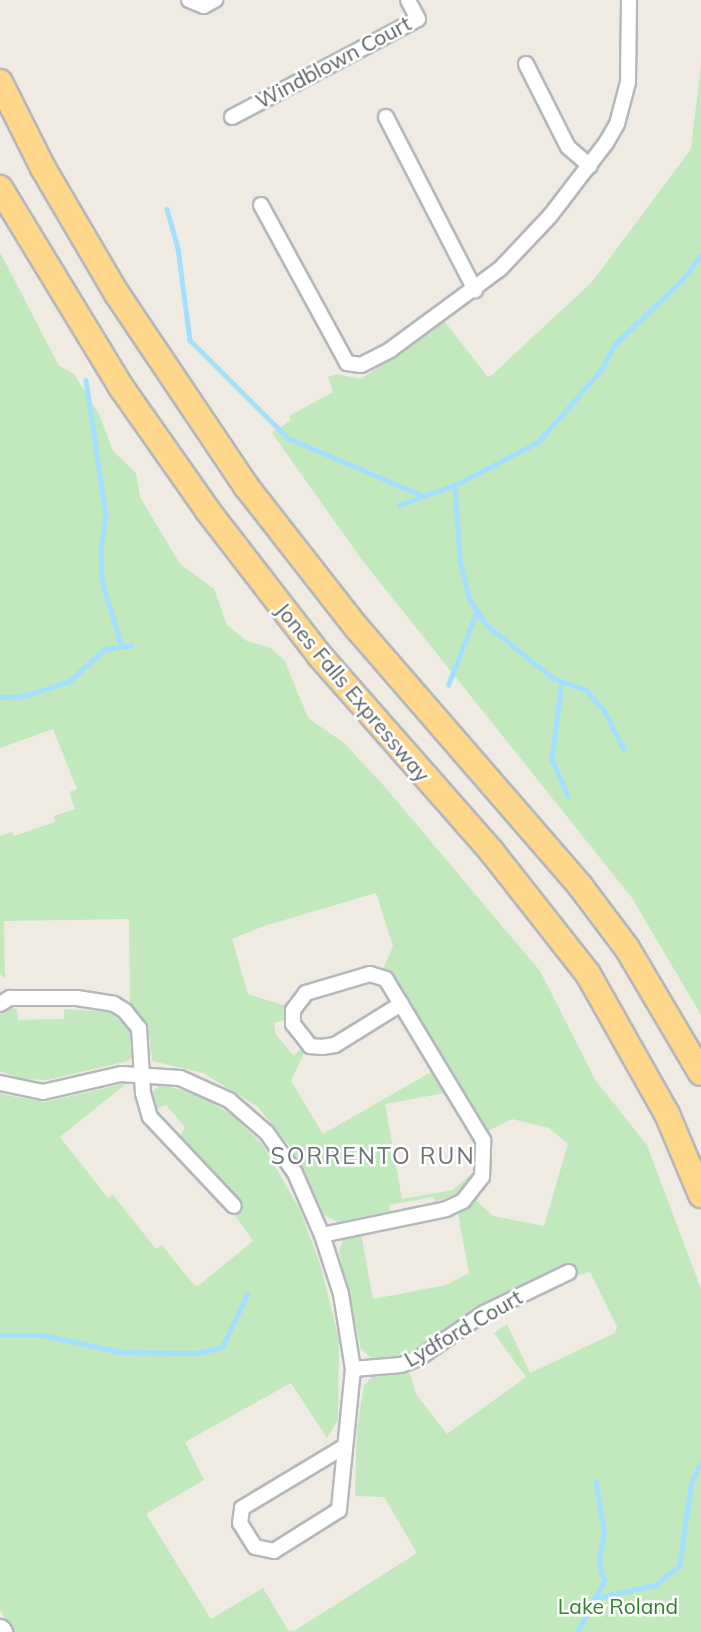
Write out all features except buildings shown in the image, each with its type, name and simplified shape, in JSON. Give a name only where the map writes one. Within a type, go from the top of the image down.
[{"type":"highway","points":[[0,82],[43,168],[117,294],[247,486],[366,638],[581,887],[627,948],[701,1073]]},
{"type":"highway","name":"Jones Falls Expressway","points":[[0,188],[121,387],[208,511],[320,656],[542,912],[588,974],[662,1103],[701,1195]]},
{"type":"street","points":[[189,0],[204,6],[215,0]]},
{"type":"street","name":"Windblown Court","points":[[232,117],[418,19],[408,0]]},
{"type":"street","points":[[261,205],[340,355],[354,366],[390,350],[475,290],[525,244],[590,166],[617,124],[624,104],[629,0]]},
{"type":"street","points":[[526,64],[568,147],[590,166]]},
{"type":"street","points":[[386,117],[475,290]]},
{"type":"street","points":[[322,1235],[446,1209],[463,1201],[482,1177],[483,1140],[386,979],[370,974],[306,993],[293,1010],[293,1024],[310,1046],[335,1045],[401,1004]]},
{"type":"street","points":[[0,1004],[10,998],[114,1004],[139,1028],[150,1117],[233,1206]]},
{"type":"street","points":[[0,1083],[43,1092],[96,1077],[143,1073],[180,1078],[208,1088],[248,1115],[295,1172],[322,1235],[341,1294],[353,1369],[342,1448],[339,1510],[274,1551],[255,1546],[240,1522],[242,1508],[342,1448]]},
{"type":"street","name":"Lydford Court","points":[[353,1369],[401,1365],[419,1359],[484,1313],[569,1272]]},
{"type":"green space","points":[[701,63],[701,1015],[632,898],[362,560],[272,433],[291,420],[289,416],[333,392],[328,377],[336,374],[361,379],[445,322],[488,377],[493,374],[592,282],[691,149]]},
{"type":"green space","name":"Lake Roland","points":[[0,252],[59,366],[74,374],[99,414],[113,451],[136,473],[140,497],[180,564],[214,589],[227,625],[247,641],[271,648],[285,661],[308,718],[344,743],[385,787],[540,971],[596,1081],[647,1145],[701,1289],[701,1632],[13,1632],[0,1610],[0,1094],[45,1102],[127,1083],[60,1137],[108,1198],[113,1195],[156,1249],[162,1245],[193,1284],[198,1286],[253,1241],[232,1211],[237,1196],[180,1137],[185,1127],[166,1105],[156,1109],[153,1092],[160,1085],[198,1094],[235,1117],[263,1145],[300,1210],[321,1267],[339,1340],[338,1420],[327,1438],[291,1383],[185,1442],[204,1480],[146,1514],[211,1619],[263,1588],[288,1630],[294,1631],[417,1553],[384,1497],[355,1496],[357,1430],[364,1385],[373,1376],[410,1373],[416,1394],[447,1434],[526,1377],[494,1333],[507,1324],[530,1373],[615,1333],[617,1327],[590,1272],[575,1276],[569,1264],[488,1301],[409,1354],[372,1359],[361,1349],[339,1252],[343,1239],[361,1233],[373,1299],[446,1285],[469,1273],[458,1214],[476,1200],[493,1216],[544,1226],[568,1144],[549,1128],[512,1119],[488,1131],[396,980],[383,969],[393,946],[376,893],[264,926],[232,939],[248,994],[286,1006],[284,1020],[274,1023],[276,1035],[294,1056],[300,1049],[305,1051],[291,1081],[323,1134],[433,1071],[445,1093],[385,1104],[402,1199],[453,1190],[475,1171],[460,1192],[435,1202],[433,1197],[389,1205],[390,1211],[338,1222],[324,1215],[292,1149],[257,1106],[203,1073],[152,1061],[148,1024],[130,1004],[129,919],[4,921],[5,979],[0,974],[0,836],[12,832],[14,836],[55,822],[54,816],[75,809],[69,792],[77,789],[53,729],[0,748]]},
{"type":"green space","points":[[8,1008],[17,1009],[18,1020],[64,1019],[64,1009],[110,1012],[130,1029],[131,1057],[128,1061],[47,1080],[21,1079],[0,1071],[0,1014]]},
{"type":"waterway","points":[[167,209],[178,248],[190,340],[288,438],[421,495]]},
{"type":"waterway","points":[[399,505],[455,485],[538,442],[601,370],[615,344],[681,281],[701,255]]},
{"type":"waterway","points":[[86,380],[106,516],[101,546],[102,581],[122,646]]},
{"type":"waterway","points":[[455,485],[460,560],[470,600],[487,625],[553,678],[586,690],[604,710],[624,749]]},
{"type":"waterway","points":[[448,685],[477,611]]},
{"type":"waterway","points":[[0,697],[25,696],[70,681],[104,649],[131,645]]},
{"type":"waterway","points":[[562,682],[552,759],[568,796]]},
{"type":"waterway","points":[[0,1335],[43,1335],[120,1352],[199,1353],[222,1347],[247,1295]]},
{"type":"waterway","points":[[597,1598],[655,1585],[679,1566],[691,1483],[701,1462]]},
{"type":"waterway","points":[[577,1632],[604,1581],[599,1563],[604,1533],[596,1483]]},
{"type":"district","name":"SORRENTO RUN","points":[[373,1156]]}]
